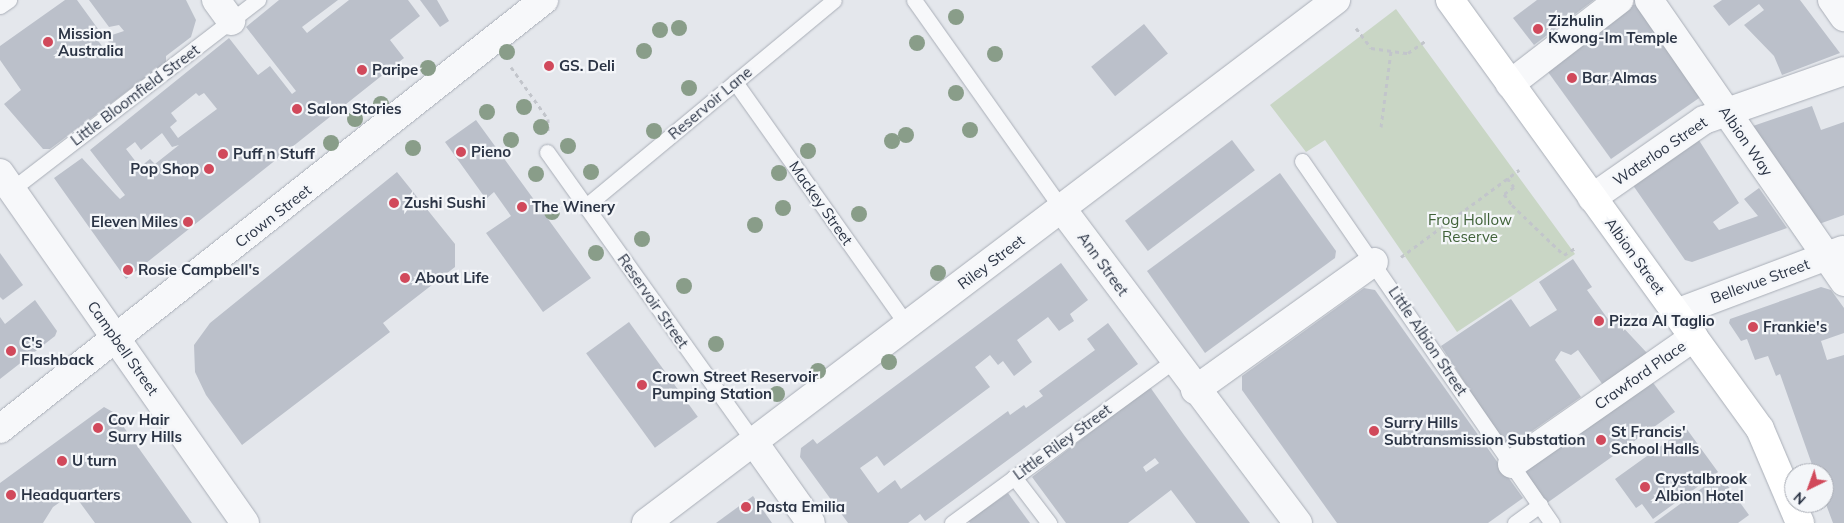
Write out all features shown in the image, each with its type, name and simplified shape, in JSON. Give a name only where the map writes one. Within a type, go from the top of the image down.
[{"type":"main road","name":"Albion Street","points":[[1450,0],[1760,428],[1800,523]]},
{"type":"street","name":"Crown Street","points":[[0,430],[118,340],[544,0]]},
{"type":"street","name":"Riley Street","points":[[646,523],[1336,0]]},
{"type":"street","points":[[1510,84],[1619,0]]},
{"type":"street","name":"Albion Way","points":[[1648,0],[1724,110],[1835,253],[1844,282]]},
{"type":"street","points":[[1832,0],[1844,17]]},
{"type":"street","name":"Waterloo Street","points":[[1592,198],[1724,110],[1844,72]]},
{"type":"street","name":"Campbell Street","points":[[6,182],[245,523]]},
{"type":"street","name":"Ann Street","points":[[1062,209],[1172,361],[1298,523]]},
{"type":"street","name":"Bellevue Street","points":[[1676,313],[1835,253]]},
{"type":"street","points":[[1195,390],[1377,267]]},
{"type":"street","name":"Crawford Place","points":[[1512,464],[1694,337]]},
{"type":"street","name":"Reservoir Street","points":[[753,441],[811,523]]},
{"type":"lane","points":[[0,6],[9,0]]},
{"type":"lane","name":"Little Bloomfield Street","points":[[6,182],[224,11],[258,0]]},
{"type":"lane","name":"Reservoir Lane","points":[[586,206],[834,0]]},
{"type":"lane","name":"Ann Street","points":[[914,0],[1062,209]]},
{"type":"lane","name":"Mackey Street","points":[[735,82],[907,325]]},
{"type":"lane","name":"Reservoir Street","points":[[547,152],[753,441]]},
{"type":"lane","name":"Little Albion Street","points":[[1302,161],[1436,351],[1552,523]]},
{"type":"lane","name":"Little Riley Street","points":[[952,523],[1172,361]]},
{"type":"lane","points":[[1014,477],[1049,523]]},
{"type":"lane","points":[[1515,523],[1540,505]]},
{"type":"path","points":[[1356,28],[1371,48],[1408,53],[1425,41]]},
{"type":"path","points":[[1381,127],[1391,51]]},
{"type":"path","points":[[511,67],[548,119],[547,152]]},
{"type":"path","points":[[1377,267],[1519,170]]},
{"type":"path","points":[[1507,178],[1514,187],[1504,194],[1512,204],[1564,255],[1575,248]]},
{"type":"green space","name":"Frog Hollow Reserve","points":[[1396,9],[1575,254],[1457,332],[1325,140],[1306,152],[1270,105]]},
{"type":"building","points":[[65,0],[77,0],[101,33],[95,37],[111,57],[115,54],[106,37],[124,31],[119,25],[109,27],[89,0],[186,0],[196,20],[191,37],[166,56],[166,62],[50,149],[43,149],[4,104],[21,90],[0,60],[0,46]]},
{"type":"building","points":[[279,0],[338,0],[302,27],[307,33],[349,0],[408,0],[420,16],[390,40],[404,58],[126,279],[54,178],[82,158],[120,199],[125,195],[90,150],[229,38],[258,75],[270,66],[292,94],[296,91],[246,27]],"holes":[[[196,93],[199,96],[204,93],[217,109],[178,138],[170,127],[177,121],[171,113]],[[162,133],[172,147],[179,145],[155,164],[150,159],[140,167],[126,149],[135,142],[141,150]]]},
{"type":"building","points":[[420,0],[437,0],[449,21],[440,27]]},
{"type":"building","points":[[1537,0],[1594,0],[1534,45],[1513,18]]},
{"type":"building","points":[[1722,0],[1800,0],[1840,53],[1782,75],[1774,56],[1744,25],[1764,10],[1759,4],[1729,26],[1713,6]]},
{"type":"building","points":[[1628,4],[1638,5],[1702,96],[1611,159],[1548,72]]},
{"type":"building","points":[[1144,24],[1168,54],[1115,96],[1091,67]]},
{"type":"building","points":[[1812,106],[1821,130],[1844,122],[1844,215],[1819,224],[1753,126]]},
{"type":"building","name":"The Winery","points":[[476,120],[591,278],[543,312],[486,233],[511,216],[494,192],[486,199],[445,142]]},
{"type":"building","points":[[1695,134],[1739,203],[1713,222],[1719,230],[1758,216],[1744,199],[1759,188],[1787,228],[1692,262],[1685,260],[1630,181]]},
{"type":"building","points":[[1232,140],[1255,170],[1148,251],[1125,221]]},
{"type":"building","points":[[397,172],[455,244],[455,267],[383,323],[390,332],[242,445],[206,395],[195,372],[194,345],[210,323]]},
{"type":"building","points":[[1280,173],[1336,251],[1335,258],[1205,353],[1147,271]]},
{"type":"building","points":[[0,253],[23,285],[3,300],[0,297]]},
{"type":"building","points":[[1573,259],[1592,287],[1587,290],[1613,326],[1618,322],[1647,353],[1603,385],[1578,350],[1571,355],[1561,351],[1555,360],[1581,397],[1512,445],[1505,445],[1441,346],[1511,299],[1530,327],[1557,310],[1539,282]]},
{"type":"building","points":[[1061,263],[1088,300],[1070,314],[1074,321],[1059,331],[1048,317],[1017,340],[1032,362],[1014,376],[1003,361],[998,365],[990,355],[975,367],[990,387],[884,466],[877,456],[860,468],[878,493],[895,480],[901,489],[1008,411],[1010,415],[1024,405],[1026,408],[1043,396],[1039,391],[1095,350],[1087,339],[1108,323],[1138,364],[925,521],[920,514],[908,523],[848,523],[800,457],[801,448],[813,439],[817,444]]},
{"type":"building","points":[[1821,287],[1831,290],[1844,308],[1844,333],[1821,341],[1827,360],[1844,355],[1844,523],[1833,523],[1829,513],[1834,513],[1834,463],[1811,463],[1780,374],[1776,376],[1768,356],[1755,360],[1747,339],[1741,341],[1729,323],[1730,319]]},
{"type":"building","name":"Surry Hills Subtransmission Substation","points":[[1364,288],[1375,290],[1523,498],[1488,523],[1337,523],[1242,390],[1242,376]]},
{"type":"building","points":[[35,300],[57,331],[55,336],[0,379],[0,317],[5,324]]},
{"type":"building","name":"Crown Street Reservoir Pumping Station","points":[[629,322],[698,417],[655,448],[586,353]]},
{"type":"building","name":"St Francis' School Halls","points":[[1651,380],[1675,412],[1547,503],[1526,474],[1527,467]]},
{"type":"building","points":[[1150,387],[1250,523],[1196,523],[1171,490],[1128,523],[1066,523],[1032,477]],"holes":[[[1155,458],[1159,463],[1146,472],[1143,467]]]},
{"type":"building","points":[[104,407],[113,412],[192,523],[95,523],[73,493],[53,507],[43,523],[0,523],[0,483]]},
{"type":"building","points":[[1686,428],[1718,472],[1653,519],[1642,504],[1636,508],[1615,479]]},
{"type":"building","points":[[1720,475],[1749,515],[1738,523],[1654,523]]},
{"type":"building","points":[[1008,493],[1030,523],[970,523],[968,521]]},
{"type":"building","points":[[753,496],[772,523],[716,523]]},
{"type":"place","name":"Zizhulin Kwong-Im Temple","points":[[1538,29]]},
{"type":"place","name":"Mission Australia","points":[[48,42]]},
{"type":"place","name":"GS. Deli","points":[[549,66]]},
{"type":"place","name":"Paripe","points":[[362,70]]},
{"type":"place","name":"Bar Almas","points":[[1572,78]]},
{"type":"place","name":"Salon Stories","points":[[297,109]]},
{"type":"place","name":"Pieno","points":[[461,152]]},
{"type":"place","name":"Puff n Stuff","points":[[223,154]]},
{"type":"place","name":"Pop Shop","points":[[209,169]]},
{"type":"place","name":"Zushi Sushi","points":[[394,203]]},
{"type":"place","name":"The Winery","points":[[522,207]]},
{"type":"place","name":"Eleven Miles","points":[[188,222]]},
{"type":"place","name":"Rosie Campbell's","points":[[128,270]]},
{"type":"place","name":"About Life","points":[[405,278]]},
{"type":"place","name":"Pizza Al Taglio","points":[[1599,321]]},
{"type":"place","name":"Frankie's","points":[[1753,327]]},
{"type":"place","name":"C's Flashback","points":[[11,351]]},
{"type":"place","name":"Crown Street Reservoir Pumping Station","points":[[642,385]]},
{"type":"place","name":"Cov Hair Surry Hills","points":[[98,428]]},
{"type":"place","name":"Surry Hills Subtransmission Substation","points":[[1374,431]]},
{"type":"place","name":"St Francis' School Halls","points":[[1601,440]]},
{"type":"place","name":"U turn","points":[[62,461]]},
{"type":"place","name":"Crystalbrook Albion Hotel","points":[[1645,487]]},
{"type":"place","name":"Headquarters","points":[[11,495]]},
{"type":"place","name":"Pasta Emilia","points":[[746,507]]}]
